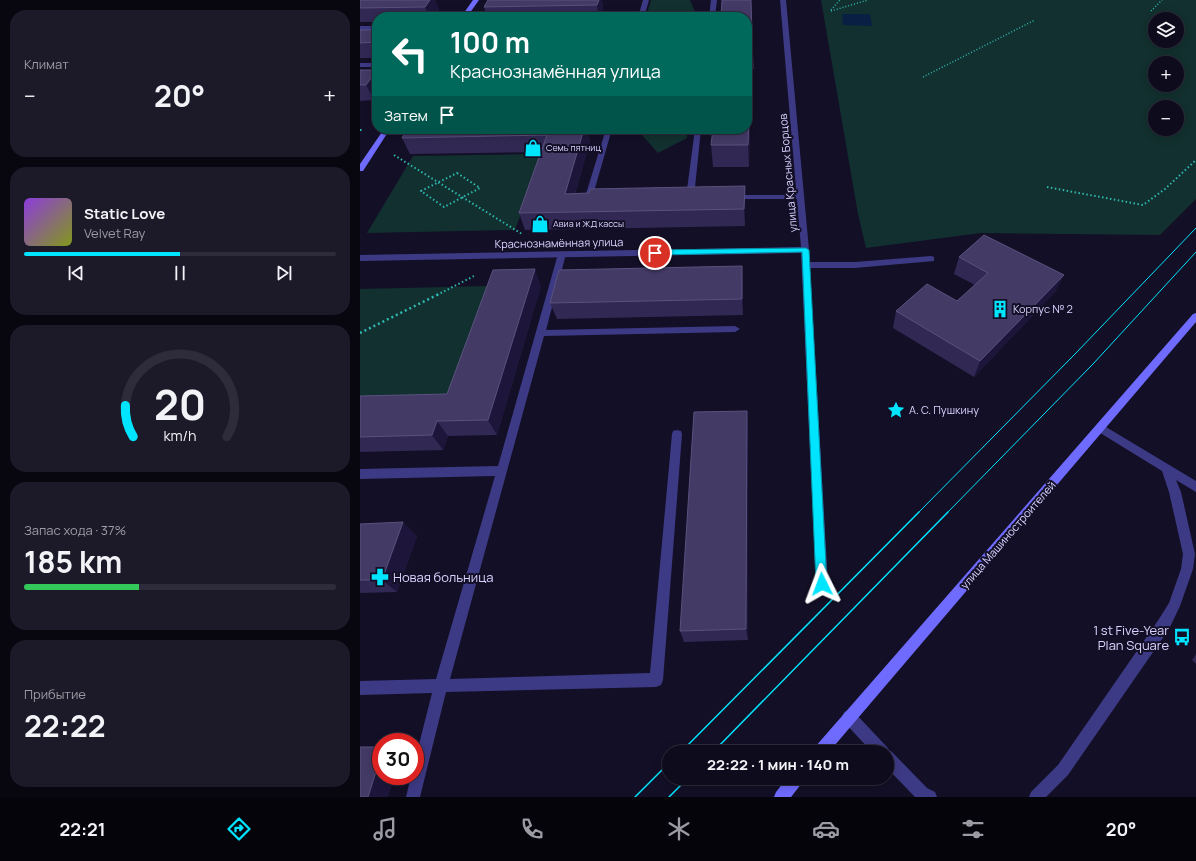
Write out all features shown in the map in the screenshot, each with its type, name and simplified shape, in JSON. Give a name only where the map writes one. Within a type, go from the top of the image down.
[{"type":"main road","points":[[468,12],[476,0]]},
{"type":"main road","points":[[360,168],[384,134]]},
{"type":"main road","name":"улица Машиностроителей","points":[[826,745],[1196,316]]},
{"type":"main road","points":[[781,797],[791,785]]},
{"type":"street","points":[[642,12],[646,0]]},
{"type":"street","points":[[713,12],[714,0]]},
{"type":"street","name":"улица Красных Борцов","points":[[783,0],[806,250],[822,584]]},
{"type":"street","points":[[360,28],[372,28]]},
{"type":"street","points":[[360,65],[372,65]]},
{"type":"street","points":[[604,197],[589,198],[608,134]]},
{"type":"street","points":[[690,197],[697,134]]},
{"type":"street","points":[[728,197],[801,197]]},
{"type":"street","name":"Краснознамённая улица","points":[[360,258],[806,250]]},
{"type":"street","points":[[413,797],[441,686],[562,254]]},
{"type":"street","points":[[806,265],[855,265],[931,259]]},
{"type":"street","points":[[540,333],[735,328]]},
{"type":"street","points":[[1101,428],[1196,487]]},
{"type":"street","points":[[360,688],[656,680],[677,434]]},
{"type":"street","points":[[1036,797],[1063,770],[1174,606],[1187,569],[1189,554],[1175,492],[1166,468]]},
{"type":"street","points":[[360,474],[502,471]]},
{"type":"street","points":[[850,718],[875,745]]},
{"type":"street","points":[[894,764],[922,794],[930,797]]},
{"type":"path","points":[[840,0],[831,11],[868,0]]},
{"type":"path","points":[[1152,11],[1162,0]]},
{"type":"path","points":[[923,77],[1035,20]]},
{"type":"path","points":[[678,134],[697,137]]},
{"type":"path","points":[[394,155],[522,234]]},
{"type":"path","points":[[1047,187],[1143,205],[1165,189],[1196,160]]},
{"type":"path","points":[[457,173],[480,188],[462,197],[444,207],[420,191],[457,173]]},
{"type":"path","points":[[360,333],[474,276]]},
{"type":"green space","points":[[651,0],[690,0],[695,12],[647,12]]},
{"type":"green space","points":[[821,0],[1196,0],[1196,199],[1160,235],[981,233],[866,248],[858,214]]},
{"type":"green space","points":[[641,134],[687,134],[687,138],[658,153]]},
{"type":"green space","points":[[543,154],[515,230],[367,233],[413,156]]},
{"type":"green space","points":[[488,286],[444,406],[360,407],[360,289]]},
{"type":"water","points":[[842,14],[870,14],[872,26],[843,25]]},
{"type":"building","points":[[360,0],[430,0],[425,7],[360,8]]},
{"type":"building","points":[[488,0],[599,0],[597,5],[484,7]]},
{"type":"building","points":[[722,0],[751,0],[751,12],[721,12]]},
{"type":"building","points":[[360,30],[372,30],[372,42],[360,43]]},
{"type":"building","points":[[752,34],[753,69],[752,69]]},
{"type":"building","points":[[360,70],[372,70],[372,77],[366,85],[360,85]]},
{"type":"building","points":[[404,134],[583,134],[565,194],[589,193],[590,189],[745,186],[744,209],[519,213],[547,135],[402,138]]},
{"type":"building","points":[[712,134],[748,134],[748,145],[711,145]]},
{"type":"building","name":"Корпус № 2","points":[[984,235],[1064,275],[980,361],[896,311],[927,284],[957,301],[988,273],[959,257]]},
{"type":"building","points":[[742,266],[742,299],[550,303],[559,270]]},
{"type":"building","points":[[535,269],[488,420],[437,421],[432,435],[360,437],[360,396],[447,394],[493,270]]},
{"type":"building","points":[[747,411],[746,629],[680,631],[694,412]]},
{"type":"building","points":[[403,522],[382,580],[360,580],[360,524]]},
{"type":"building","points":[[360,747],[372,747],[372,784],[368,797],[360,797]]},
{"type":"tram line","points":[[918,513],[1075,354],[1196,228]]},
{"type":"tram line","points":[[947,513],[1093,364],[1196,252]]},
{"type":"tram line","points":[[688,745],[919,512]]},
{"type":"tram line","points":[[720,745],[948,512]]},
{"type":"tram line","points":[[635,797],[662,770]]},
{"type":"tram line","points":[[669,797],[681,785]]},
{"type":"place","name":"Семь пятниц","points":[[533,148]]},
{"type":"place","name":"Авиа и ЖД кассы","points":[[540,224]]},
{"type":"place","name":"Корпус № 2","points":[[1000,309]]},
{"type":"place","name":"А. С. Пушкину","points":[[896,410]]},
{"type":"place","name":"Новая больница","points":[[380,577]]},
{"type":"place","name":"1 st Five-Year Plan Square","points":[[1182,637]]},
{"type":"route","points":[[655,253],[806,250],[822,584]]}]
